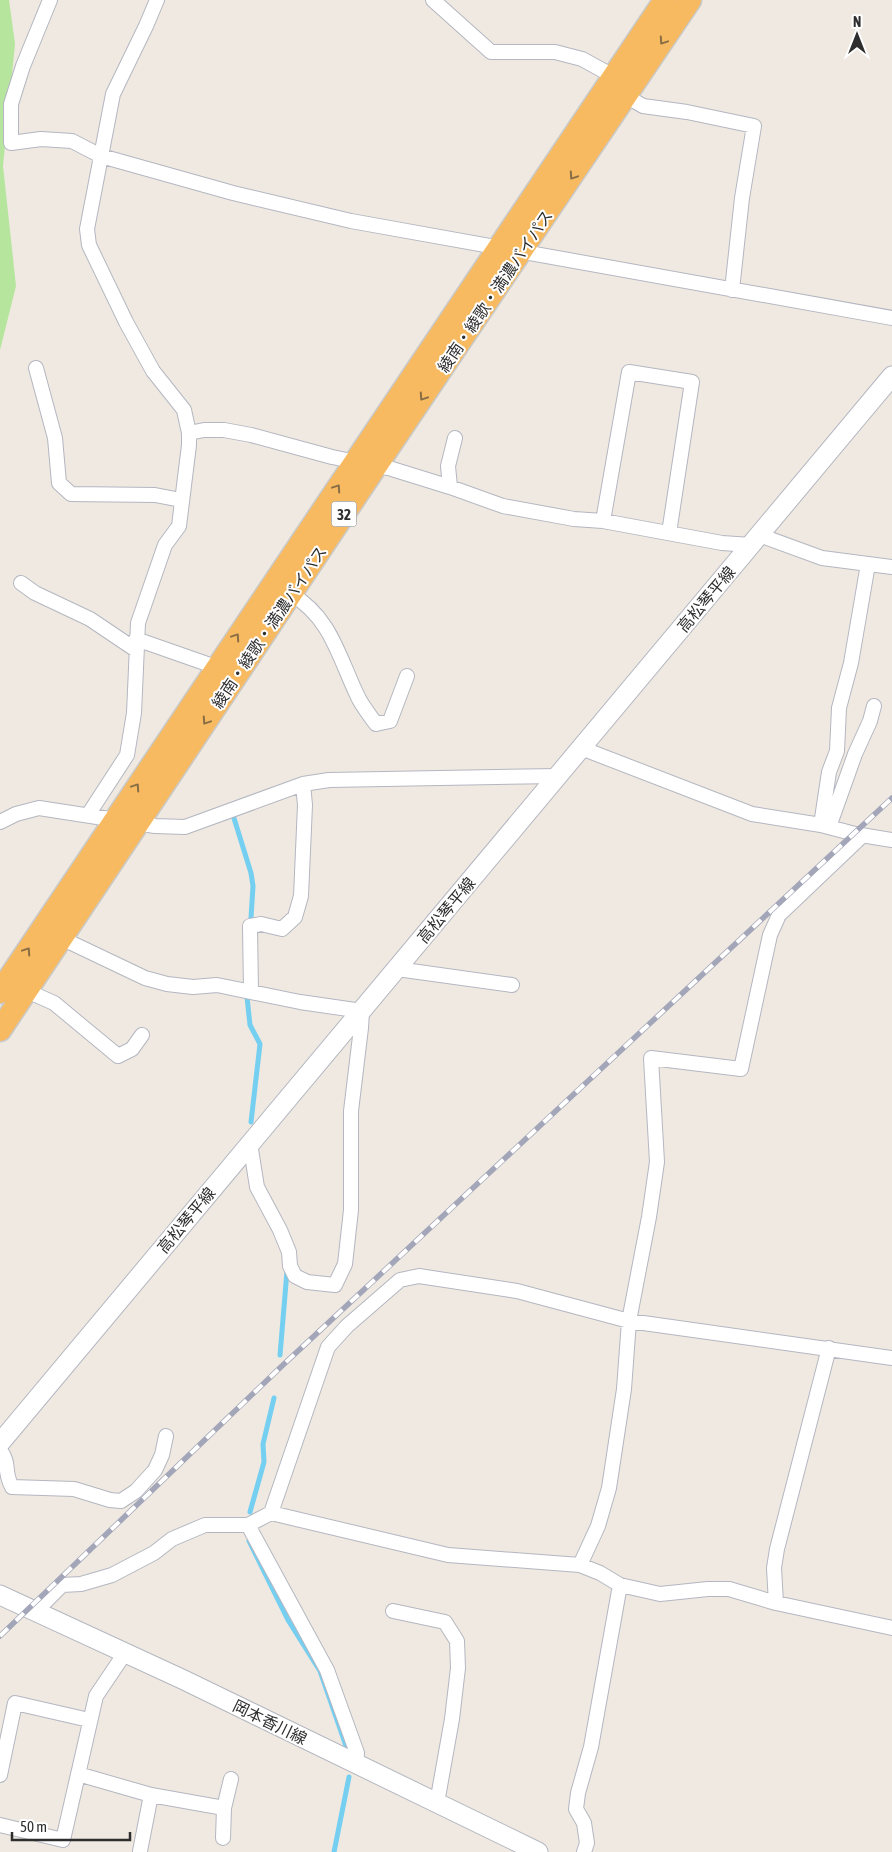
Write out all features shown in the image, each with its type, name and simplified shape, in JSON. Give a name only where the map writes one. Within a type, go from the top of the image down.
[{"type":"highway","name":"綾南・綾歌・満濃バイパス","points":[[0,992],[664,0]]},
{"type":"highway","name":"綾南・綾歌・満濃バイパス","points":[[0,1030],[376,466],[690,0]]},
{"type":"main road","name":"高松琴平線","points":[[1,1441],[892,376]]},
{"type":"main road","name":"岡本香川線","points":[[2,1598],[125,1653],[538,1852]]},
{"type":"street","points":[[50,0],[22,66],[11,104],[11,143],[41,139],[72,140],[101,156],[233,193],[351,221],[732,290],[858,310],[892,318]]},
{"type":"street","points":[[88,815],[127,754],[134,713],[138,623],[165,545],[179,526],[190,445],[190,434],[184,410],[153,371],[126,322],[89,245],[87,229],[113,94],[157,0]]},
{"type":"street","points":[[433,0],[491,52],[555,52],[582,59],[613,76],[626,96],[643,106],[687,112],[754,126],[742,198],[732,290]]},
{"type":"street","points":[[36,368],[55,438],[59,483],[71,494],[155,495],[182,500]]},
{"type":"street","points":[[604,521],[629,372],[692,382],[669,533]]},
{"type":"street","points":[[190,434],[204,430],[224,430],[251,434],[354,462],[392,469],[450,486],[503,506],[574,519],[604,521],[722,543],[755,540],[822,558],[892,567]]},
{"type":"street","points":[[450,486],[448,466],[455,438]]},
{"type":"street","points":[[825,826],[829,772],[837,751],[839,708],[850,663],[868,564]]},
{"type":"street","points":[[21,582],[36,593],[90,619],[136,645],[216,667]]},
{"type":"street","points":[[291,594],[312,609],[333,639],[360,700],[376,724],[390,721],[407,676]]},
{"type":"street","points":[[825,826],[870,722],[874,706]]},
{"type":"street","points":[[581,748],[752,814],[825,826],[862,836],[892,840]]},
{"type":"street","points":[[0,822],[16,814],[39,808],[155,826],[185,827],[303,784],[329,780],[558,776]]},
{"type":"street","points":[[251,991],[250,926],[261,924],[282,929],[295,917],[301,896],[305,806],[303,784]]},
{"type":"street","points":[[580,1565],[598,1526],[609,1488],[624,1389],[629,1321],[657,1162],[651,1058],[741,1069],[770,934],[779,915],[862,836]]},
{"type":"street","points":[[61,938],[145,978],[168,984],[193,987],[217,985],[300,1002],[362,1010],[351,1111],[352,1210],[345,1264],[335,1286],[307,1282],[295,1276],[290,1266],[290,1252],[257,1187],[250,1144]]},
{"type":"street","points":[[397,969],[512,985]]},
{"type":"street","points":[[0,1002],[27,991],[54,1003],[118,1056],[132,1049],[142,1035]]},
{"type":"street","points":[[271,1513],[328,1347],[347,1326],[400,1280],[419,1276],[517,1292],[629,1321],[892,1358]]},
{"type":"street","points":[[776,1603],[774,1568],[777,1549],[829,1348]]},
{"type":"street","points":[[1,1441],[7,1460],[7,1478],[12,1487],[74,1489],[110,1500],[121,1501],[136,1491],[155,1470],[162,1455],[166,1436]]},
{"type":"street","points":[[36,1612],[62,1586],[82,1584],[112,1575],[154,1553],[172,1539],[205,1525],[248,1525],[271,1513],[448,1555],[580,1565],[600,1573],[620,1586],[660,1594],[708,1589],[729,1589],[776,1603],[892,1628]]},
{"type":"street","points":[[248,1525],[327,1670],[357,1753],[356,1764]]},
{"type":"street","points":[[584,1852],[587,1843],[584,1823],[576,1809],[578,1792],[591,1747],[620,1586]]},
{"type":"street","points":[[393,1612],[445,1622],[458,1641],[458,1668],[452,1720],[436,1803]]},
{"type":"street","points":[[0,1825],[63,1840],[96,1696],[125,1653]]},
{"type":"street","points":[[0,1774],[15,1703],[89,1720]]},
{"type":"street","points":[[78,1774],[151,1795],[224,1808]]},
{"type":"street","points":[[223,1838],[224,1808],[231,1779]]},
{"type":"street","points":[[140,1850],[151,1795]]},
{"type":"green space","points":[[0,0],[9,0],[15,44],[3,166],[16,286],[0,350]]},
{"type":"waterway","points":[[233,815],[251,873],[253,886],[251,918]]},
{"type":"waterway","points":[[247,997],[250,1025],[260,1044],[251,1122]]},
{"type":"waterway","points":[[280,1355],[287,1271]]},
{"type":"waterway","points":[[250,1512],[264,1462],[263,1444],[274,1398]]},
{"type":"waterway","points":[[249,1541],[288,1620],[320,1671],[346,1746]]},
{"type":"waterway","points":[[334,1852],[349,1777]]},
{"type":"railway","points":[[0,1636],[284,1364],[892,798]]}]
